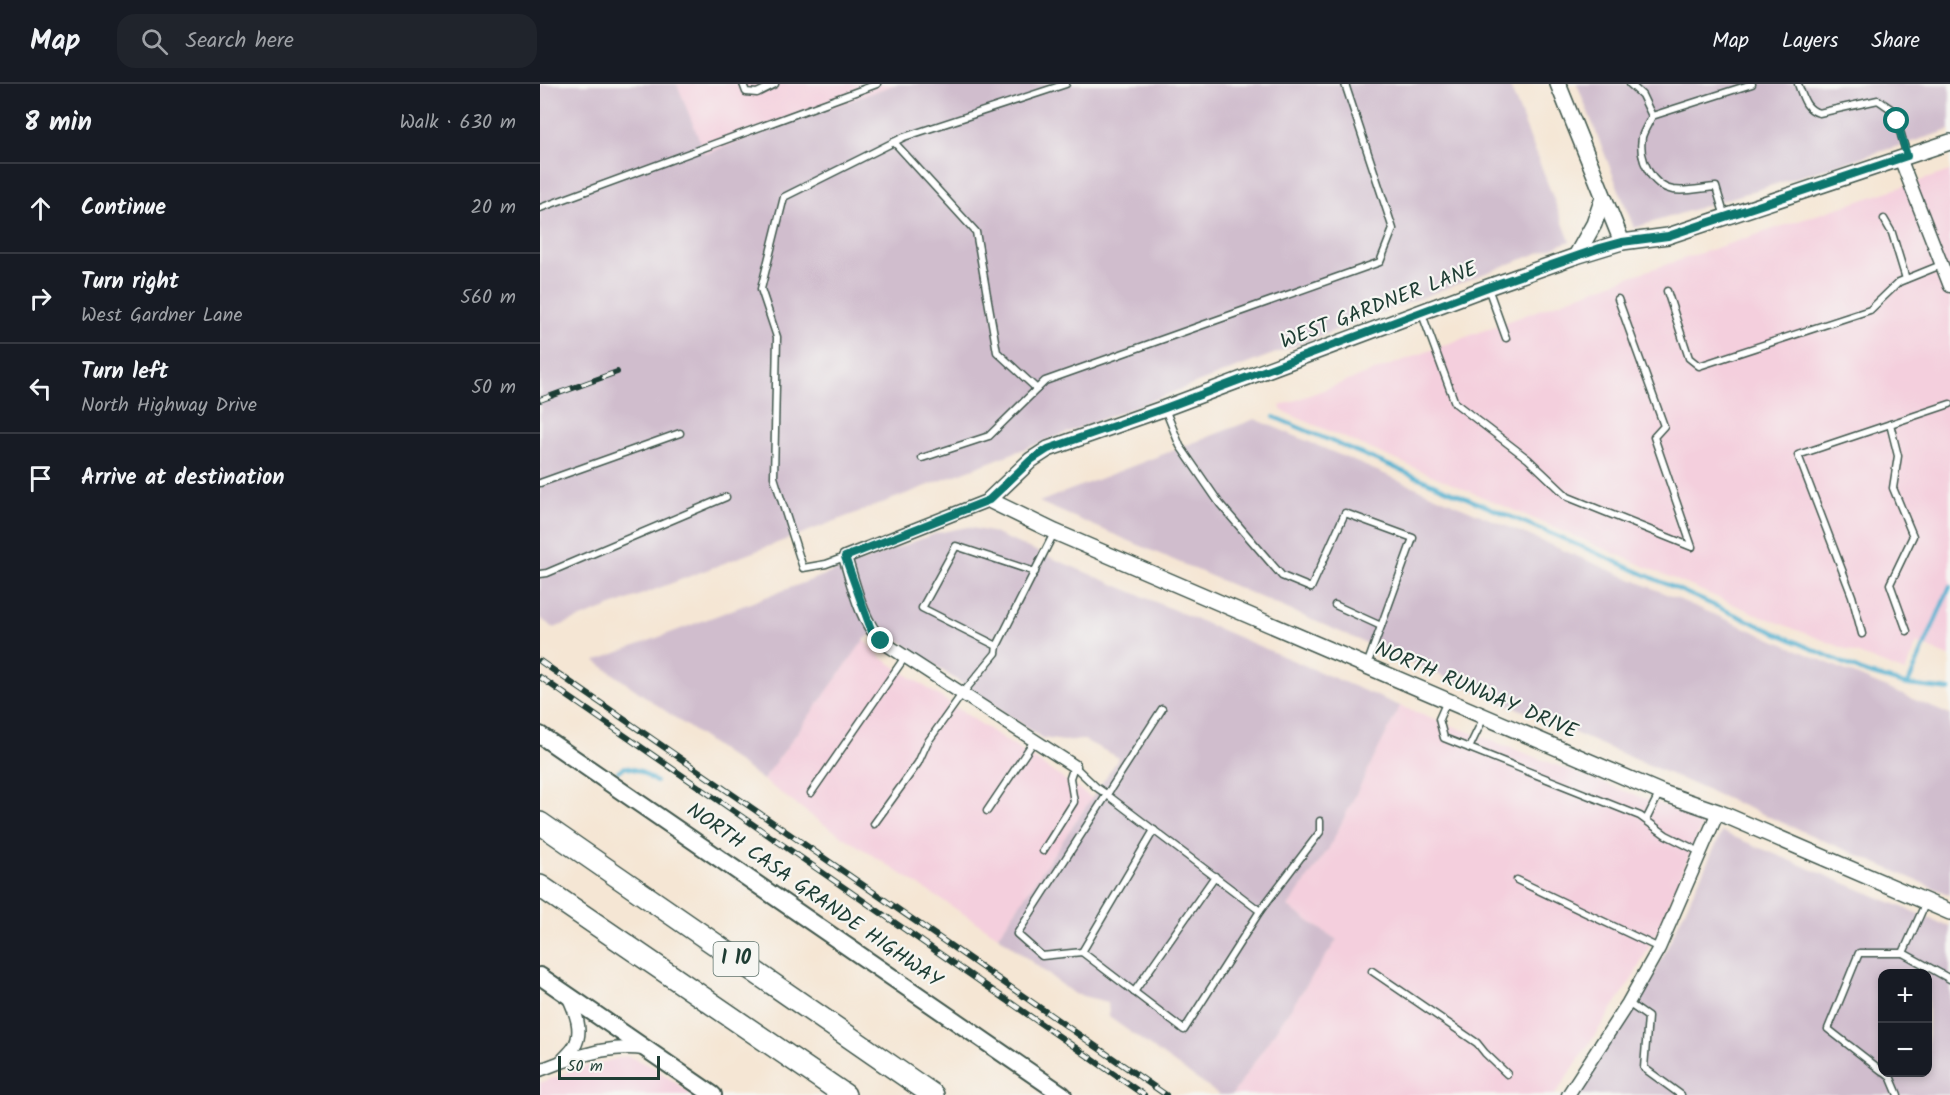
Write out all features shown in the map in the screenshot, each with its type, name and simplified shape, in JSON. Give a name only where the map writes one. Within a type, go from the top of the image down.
[{"type":"highway","name":"I 10","points":[[540,823],[933,1095]]},
{"type":"highway","name":"I 10","points":[[540,886],[845,1095]]},
{"type":"main road","name":"NORTH CASA GRANDE HIGHWAY","points":[[540,735],[1063,1095]]},
{"type":"main road","points":[[540,976],[713,1095]]},
{"type":"street","points":[[1558,84],[1622,242]]},
{"type":"street","name":"WEST GARDNER LANE","points":[[845,557],[989,500],[1031,460],[1048,449],[1576,256],[1622,242],[1668,236],[1950,142]]},
{"type":"street","points":[[1904,157],[1950,286]]},
{"type":"street","points":[[1576,256],[1594,224],[1603,198]]},
{"type":"street","name":"NORTH RUNWAY DRIVE","points":[[989,500],[1055,532],[1484,717],[1660,792],[1718,812],[1950,912]]},
{"type":"street","points":[[845,557],[872,632],[881,641],[1074,766]]},
{"type":"street","points":[[1568,1095],[1628,1003],[1659,948],[1718,812]]},
{"type":"street","points":[[561,1062],[575,1046],[578,1031],[577,1015],[567,994]]},
{"type":"street","points":[[540,1070],[610,1048],[648,1049]]},
{"type":"lane","points":[[742,84],[746,92],[757,93],[775,84]]},
{"type":"lane","points":[[540,208],[877,84]]},
{"type":"lane","points":[[845,557],[826,564],[803,568],[774,477],[777,337],[761,289],[784,197],[904,137],[1066,84]]},
{"type":"lane","points":[[922,458],[989,436],[1045,381],[1380,262],[1393,229],[1345,84]]},
{"type":"lane","points":[[1630,84],[1642,95],[1652,116]]},
{"type":"lane","points":[[1726,217],[1716,187],[1672,190],[1664,188],[1653,178],[1643,158],[1643,135],[1652,116],[1752,84]]},
{"type":"lane","points":[[1798,84],[1810,110],[1819,113],[1878,100],[1891,109],[1897,121],[1904,157]]},
{"type":"lane","points":[[894,142],[976,232],[997,351],[1036,389]]},
{"type":"lane","points":[[1884,219],[1892,233],[1906,279]]},
{"type":"lane","points":[[1667,291],[1689,358],[1699,366],[1870,310],[1899,282],[1942,265]]},
{"type":"lane","points":[[1488,287],[1506,338]]},
{"type":"lane","points":[[1421,313],[1455,403],[1528,459],[1568,497],[1692,547],[1654,437],[1664,426],[1618,299]]},
{"type":"lane","points":[[1862,634],[1852,596],[1798,455],[1950,405]]},
{"type":"lane","points":[[1165,408],[1180,446],[1209,489],[1282,576],[1311,588],[1345,513],[1413,538],[1367,666]]},
{"type":"lane","points":[[1890,424],[1898,456],[1893,488],[1913,536],[1890,584],[1907,631]]},
{"type":"lane","points":[[540,483],[680,432]]},
{"type":"lane","points":[[540,574],[726,497]]},
{"type":"lane","points":[[874,824],[918,763],[927,743],[962,694],[996,653],[997,646],[1055,532]]},
{"type":"lane","points":[[997,646],[922,608],[956,546],[1035,572]]},
{"type":"lane","points":[[1335,605],[1381,626]]},
{"type":"lane","points":[[811,793],[905,657]]},
{"type":"lane","points":[[1447,701],[1439,719],[1444,738],[1640,816],[1666,835],[1700,853]]},
{"type":"lane","points":[[1162,709],[1017,934],[1042,956],[1082,952],[1184,1030],[1260,911],[1320,832],[1320,821]]},
{"type":"lane","points":[[1469,748],[1484,717]]},
{"type":"lane","points":[[987,812],[1034,741]]},
{"type":"lane","points":[[1043,851],[1074,802],[1070,778],[1074,766],[1096,787],[1260,911]]},
{"type":"lane","points":[[1646,820],[1660,792]]},
{"type":"lane","points":[[1082,952],[1154,830]]},
{"type":"lane","points":[[1134,992],[1215,876]]},
{"type":"lane","points":[[1517,880],[1659,948]]},
{"type":"lane","points":[[1903,953],[1926,902]]},
{"type":"lane","points":[[1878,1067],[1828,1029],[1859,952],[1903,953],[1950,979]]},
{"type":"lane","points":[[1372,971],[1477,1043],[1507,1074]]},
{"type":"lane","points":[[1628,1003],[1648,1017],[1644,1068],[1681,1095]]},
{"type":"lane","points":[[1890,1077],[1898,1095]]},
{"type":"shaded area","points":[[540,84],[677,84],[705,154],[896,84],[1509,84],[1570,241],[554,628],[540,618]]},
{"type":"shaded area","points":[[677,84],[896,84],[704,155]]},
{"type":"shaded area","points":[[1577,84],[1950,84],[1950,130],[1634,228]]},
{"type":"shaded area","points":[[1950,171],[1950,657],[1917,643],[1905,672],[1756,614],[1282,411],[1280,406],[1628,277]]},
{"type":"shaded area","points":[[1255,419],[1950,715],[1950,895],[1039,502]]},
{"type":"shaded area","points":[[967,527],[991,532],[1400,706],[1329,848],[1288,907],[1337,940],[1232,1095],[1219,1095],[1109,1017],[1108,1002],[1074,994],[998,936],[1119,758],[1084,740],[1064,741],[1042,738],[908,647],[882,626],[864,640],[763,780],[595,661],[937,533]]},
{"type":"shaded area","points":[[864,640],[882,658],[1092,798],[998,936],[819,821],[763,780]]},
{"type":"shaded area","points":[[1400,706],[1704,821],[1659,927],[1634,976],[1555,1095],[1232,1095],[1337,940],[1288,907],[1329,848]]},
{"type":"shaded area","points":[[1722,832],[1950,927],[1950,1095],[1572,1095],[1651,981]]},
{"type":"shaded area","points":[[627,1056],[652,1066],[693,1095],[540,1095],[540,1083],[580,1068]]},
{"type":"waterway","points":[[1274,417],[1585,548],[1866,673],[1908,685],[1950,690]]},
{"type":"waterway","points":[[1908,684],[1950,586]]},
{"type":"waterway","points":[[618,771],[625,767],[640,771],[656,782]]},
{"type":"railway","points":[[540,400],[617,372]]},
{"type":"railway","points":[[540,661],[1166,1095]]},
{"type":"railway","points":[[540,677],[1144,1095]]},
{"type":"route","points":[[881,641],[872,632],[866,618],[845,557],[989,500],[1031,460],[1048,449],[1600,248],[1622,242],[1668,236],[1907,156],[1897,121]]}]
